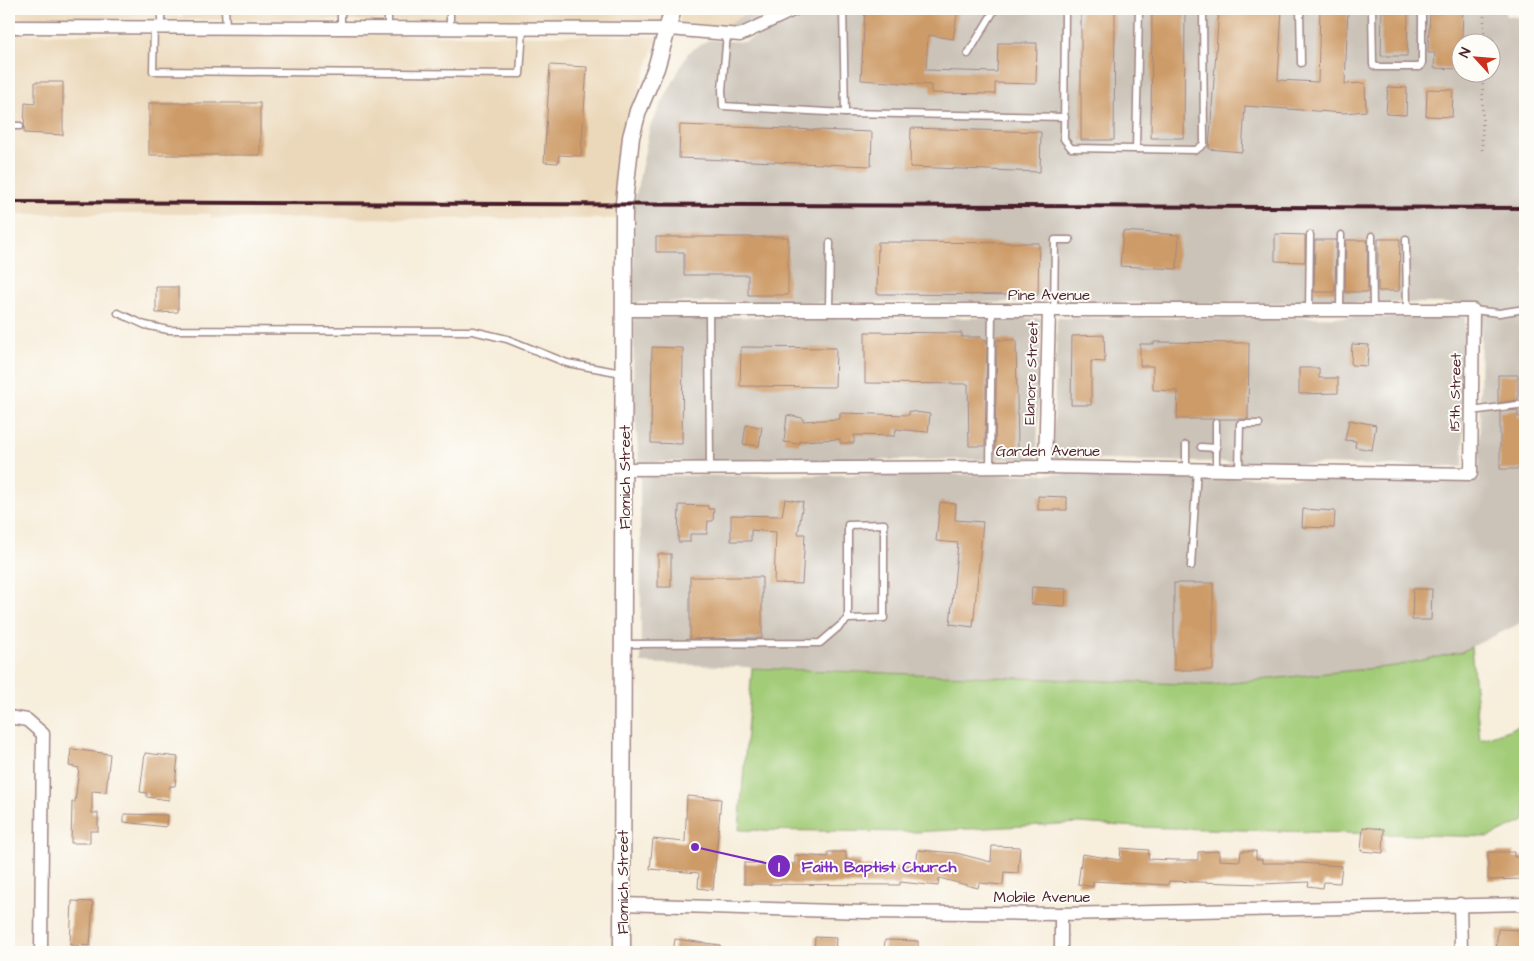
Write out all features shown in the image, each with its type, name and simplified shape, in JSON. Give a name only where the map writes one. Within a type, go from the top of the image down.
[{"type":"street","name":"Flomich Street","points":[[622,952],[626,310],[624,203],[631,137],[669,29],[673,9]]},
{"type":"street","points":[[9,27],[669,29],[740,35],[790,10]]},
{"type":"street","name":"Pine Avenue","points":[[626,310],[1473,310]]},
{"type":"street","name":"15th Street","points":[[1470,474],[1473,310]]},
{"type":"street","name":"Elanore Street","points":[[1045,466],[1051,311]]},
{"type":"street","name":"Garden Avenue","points":[[624,469],[1045,466],[1470,474]]},
{"type":"street","points":[[9,717],[28,720],[43,734],[41,952]]},
{"type":"street","name":"Mobile Avenue","points":[[623,904],[864,912],[1061,914],[1525,904]]},
{"type":"street","points":[[1460,904],[1461,952]]},
{"type":"street","points":[[1061,914],[1061,952]]},
{"type":"lane","points":[[161,9],[153,71],[520,74],[523,29]]},
{"type":"lane","points":[[225,9],[226,27]]},
{"type":"lane","points":[[341,9],[341,28]]},
{"type":"lane","points":[[388,9],[388,28]]},
{"type":"lane","points":[[450,9],[450,28]]},
{"type":"lane","points":[[843,9],[845,114]]},
{"type":"lane","points":[[968,54],[995,9]]},
{"type":"lane","points":[[1065,9],[1064,139],[1071,148],[1196,150],[1204,144],[1204,9]]},
{"type":"lane","points":[[1136,149],[1139,9]]},
{"type":"lane","points":[[1300,9],[1301,63]]},
{"type":"lane","points":[[1372,9],[1373,65],[1377,67],[1420,67],[1422,63],[1422,9]]},
{"type":"lane","points":[[727,34],[722,90],[724,106],[845,114],[1065,117]]},
{"type":"lane","points":[[9,126],[20,126]]},
{"type":"lane","points":[[1309,310],[1310,235]]},
{"type":"lane","points":[[1340,310],[1341,235]]},
{"type":"lane","points":[[1372,236],[1373,310]]},
{"type":"lane","points":[[1406,239],[1407,310]]},
{"type":"lane","points":[[1051,311],[1055,240],[1070,240]]},
{"type":"lane","points":[[829,310],[830,243]]},
{"type":"lane","points":[[1473,310],[1499,313],[1525,308]]},
{"type":"lane","points":[[709,310],[710,469]]},
{"type":"lane","points":[[990,467],[992,311]]},
{"type":"lane","points":[[118,313],[145,325],[168,330],[473,331],[507,339],[567,363],[625,374]]},
{"type":"lane","points":[[1471,411],[1525,404]]},
{"type":"lane","points":[[1216,423],[1216,470]]},
{"type":"lane","points":[[1239,470],[1240,424],[1259,424]]},
{"type":"lane","points":[[1186,445],[1191,469],[1191,566]]},
{"type":"lane","points":[[1201,447],[1217,448]]},
{"type":"lane","points":[[624,644],[820,642],[848,619],[884,618],[884,524],[848,524],[848,619]]},
{"type":"path","points":[[1484,9],[1484,32]]},
{"type":"path","points":[[1482,150],[1483,82]]},
{"type":"shaded area","points":[[9,9],[167,9],[167,14],[182,17],[183,9],[665,9],[662,22],[9,19]]},
{"type":"shaded area","points":[[682,9],[761,9],[743,15],[726,27],[679,23]]},
{"type":"shaded area","points":[[761,9],[778,9],[737,28],[726,27],[743,15]]},
{"type":"shaded area","points":[[809,9],[1505,9],[1506,16],[1525,18],[1525,621],[1461,652],[1395,666],[1212,685],[641,663],[640,476],[1053,474],[1479,481],[1481,317],[1479,303],[634,302],[634,204],[650,126],[688,53],[708,40],[744,42]]},
{"type":"shaded area","points":[[9,34],[658,36],[623,134],[617,193],[617,219],[211,218],[211,214],[9,214]]},
{"type":"shaded area","points":[[634,317],[1041,318],[1037,459],[639,462],[633,387]]},
{"type":"shaded area","points":[[1465,317],[1463,467],[1053,459],[1057,318]]},
{"type":"green space","points":[[1471,647],[1480,740],[1525,724],[1525,821],[1488,837],[1136,827],[1079,823],[915,832],[739,830],[752,668],[1212,685],[1395,666],[1461,652]]},
{"type":"building","points":[[865,9],[958,9],[953,39],[928,35],[926,70],[997,72],[998,43],[1037,43],[1036,84],[995,83],[995,94],[931,93],[931,85],[861,80]]},
{"type":"building","points":[[1081,9],[1115,9],[1114,140],[1081,140]]},
{"type":"building","points":[[1152,9],[1185,9],[1184,138],[1151,138]]},
{"type":"building","points":[[1219,9],[1282,9],[1278,80],[1318,82],[1320,9],[1348,9],[1345,84],[1365,83],[1366,111],[1344,113],[1245,106],[1242,152],[1209,149]]},
{"type":"building","points":[[1382,9],[1408,9],[1407,56],[1381,56]]},
{"type":"building","points":[[1430,9],[1463,9],[1462,32],[1452,32],[1452,69],[1434,68],[1435,53],[1428,53]]},
{"type":"building","points":[[550,65],[587,67],[581,156],[559,155],[558,163],[544,162]]},
{"type":"building","points":[[35,82],[63,82],[63,135],[24,133],[25,103],[35,104]]},
{"type":"building","points":[[1388,87],[1407,88],[1406,115],[1386,114]]},
{"type":"building","points":[[1427,89],[1453,90],[1452,117],[1426,116]]},
{"type":"building","points":[[149,103],[260,103],[260,155],[149,155]]},
{"type":"building","points":[[680,125],[872,132],[871,166],[679,158]]},
{"type":"building","points":[[911,128],[1041,132],[1040,172],[910,167]]},
{"type":"building","points":[[1123,231],[1179,235],[1177,269],[1120,266]]},
{"type":"building","points":[[1275,234],[1305,235],[1305,262],[1275,261]]},
{"type":"building","points":[[656,237],[788,237],[788,295],[748,295],[748,275],[684,275],[684,252],[656,252]]},
{"type":"building","points":[[1378,239],[1400,239],[1399,291],[1378,291]]},
{"type":"building","points":[[1315,240],[1336,240],[1335,292],[1314,292]]},
{"type":"building","points":[[1346,240],[1367,240],[1368,292],[1345,292]]},
{"type":"building","points":[[878,242],[1039,243],[1038,295],[877,294]]},
{"type":"building","points":[[156,287],[178,287],[178,312],[156,313]]},
{"type":"building","points":[[865,332],[962,333],[962,337],[981,337],[981,340],[987,340],[985,446],[969,446],[968,384],[865,383]]},
{"type":"building","points":[[1104,335],[1105,362],[1091,361],[1091,405],[1071,405],[1072,336]]},
{"type":"building","points":[[997,340],[1016,340],[1018,449],[995,449]]},
{"type":"building","points":[[1154,342],[1249,343],[1248,419],[1177,419],[1178,391],[1153,390],[1153,366],[1140,366],[1140,344],[1154,344]]},
{"type":"building","points":[[1352,344],[1369,345],[1367,366],[1351,365]]},
{"type":"building","points":[[652,347],[683,348],[682,444],[651,443]]},
{"type":"building","points":[[741,347],[836,348],[835,387],[740,386]]},
{"type":"building","points":[[1299,368],[1319,368],[1319,378],[1338,378],[1338,393],[1299,394]]},
{"type":"building","points":[[1498,375],[1518,375],[1518,400],[1498,403]]},
{"type":"building","points":[[1518,410],[1518,417],[1525,417],[1525,469],[1500,469],[1500,412]]},
{"type":"building","points":[[909,411],[930,414],[928,432],[896,429],[895,436],[854,435],[854,443],[840,443],[840,439],[800,441],[799,444],[784,442],[787,415],[803,418],[803,421],[840,419],[840,413],[909,415]]},
{"type":"building","points":[[1349,420],[1376,425],[1372,450],[1355,447],[1356,441],[1345,440]]},
{"type":"building","points":[[746,425],[762,427],[759,446],[743,444]]},
{"type":"building","points":[[1038,496],[1067,497],[1067,510],[1038,510]]},
{"type":"building","points":[[785,499],[803,502],[798,534],[805,534],[802,584],[774,583],[776,532],[751,530],[751,541],[731,541],[731,515],[782,516]]},
{"type":"building","points":[[940,502],[956,504],[955,520],[983,522],[973,627],[950,624],[958,543],[936,541]]},
{"type":"building","points":[[679,505],[708,506],[708,509],[714,509],[713,521],[708,521],[707,534],[690,534],[690,542],[678,542]]},
{"type":"building","points":[[1303,509],[1335,511],[1334,528],[1302,527]]},
{"type":"building","points":[[658,554],[671,554],[671,587],[658,587]]},
{"type":"building","points":[[690,577],[762,577],[762,638],[690,639]]},
{"type":"building","points":[[1174,583],[1213,583],[1213,670],[1174,670]]},
{"type":"building","points":[[1032,587],[1066,589],[1065,606],[1031,604]]},
{"type":"building","points":[[1413,589],[1432,589],[1431,620],[1412,620]]},
{"type":"building","points":[[71,749],[110,754],[106,792],[92,791],[92,813],[98,813],[98,831],[90,831],[90,843],[71,843],[72,802],[75,802],[79,768],[69,766]]},
{"type":"building","points":[[145,753],[178,757],[175,786],[170,786],[169,800],[147,797],[147,793],[140,792]]},
{"type":"building","points":[[687,796],[721,799],[713,890],[698,888],[699,873],[650,869],[653,839],[685,842]]},
{"type":"building","points":[[124,814],[167,815],[166,827],[124,822]]},
{"type":"building","points":[[1363,827],[1384,829],[1383,853],[1361,851]]},
{"type":"building","points":[[992,846],[1020,847],[1018,873],[1004,872],[1003,885],[979,883],[978,888],[939,878],[938,886],[900,882],[900,885],[744,884],[744,863],[795,864],[795,855],[828,857],[828,852],[846,852],[846,860],[861,861],[861,866],[911,867],[916,865],[918,850],[956,853],[991,862]]},
{"type":"building","points":[[1121,848],[1149,850],[1148,859],[1174,860],[1198,860],[1198,852],[1219,851],[1219,860],[1240,861],[1241,851],[1256,851],[1256,859],[1262,859],[1262,863],[1342,866],[1340,883],[1324,882],[1323,888],[1308,886],[1309,882],[1261,884],[1169,881],[1168,885],[1093,881],[1093,887],[1078,884],[1082,854],[1120,860]]},
{"type":"building","points":[[1488,852],[1514,852],[1514,857],[1525,857],[1525,879],[1488,880]]},
{"type":"building","points":[[72,901],[93,902],[90,946],[70,945]]},
{"type":"building","points":[[1498,929],[1525,930],[1525,951],[1496,952]]},
{"type":"building","points":[[815,937],[836,938],[835,952],[814,952]]},
{"type":"building","points":[[675,939],[720,945],[720,952],[673,952]]},
{"type":"building","points":[[885,940],[918,941],[918,952],[884,952]]},
{"type":"railway","points":[[9,202],[1525,208]]},
{"type":"place","name":"Faith Baptist Church","points":[[695,847]]}]
